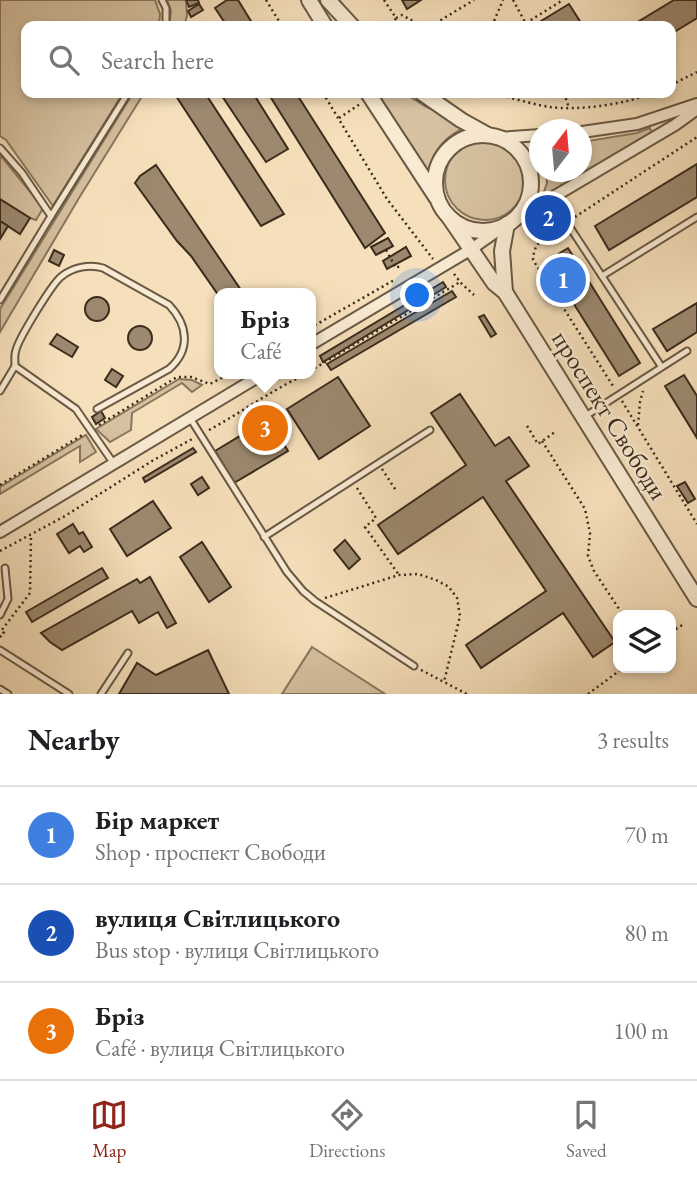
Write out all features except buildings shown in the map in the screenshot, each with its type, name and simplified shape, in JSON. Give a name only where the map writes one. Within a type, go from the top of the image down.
[{"type":"street","points":[[309,0],[322,21]]},
{"type":"street","points":[[328,0],[347,21]]},
{"type":"street","points":[[372,98],[449,217],[464,227],[481,231],[499,228],[552,200],[675,125],[697,106]]},
{"type":"street","points":[[316,341],[470,250],[512,222],[527,203],[530,174],[516,149],[461,120],[429,98]]},
{"type":"street","points":[[592,131],[637,124],[697,106]]},
{"type":"street","points":[[439,201],[436,172],[445,154],[460,141],[480,136],[529,135]]},
{"type":"street","name":"проспект Свободи","points":[[449,217],[494,284],[505,292],[697,599]]},
{"type":"street","name":"проспект Свободи","points":[[505,292],[502,251],[512,222]]},
{"type":"street","points":[[0,531],[255,379]]},
{"type":"lane","points":[[162,0],[166,8],[166,21]]},
{"type":"lane","points":[[0,300],[125,98]]},
{"type":"lane","points":[[0,148],[22,173],[51,216]]},
{"type":"lane","points":[[552,200],[661,366]]},
{"type":"lane","points":[[602,275],[697,216]]},
{"type":"lane","points":[[0,391],[15,366],[15,352],[23,333],[60,276],[94,265],[169,305],[184,330],[185,338],[183,351],[169,369],[97,409]]},
{"type":"lane","points":[[582,418],[687,351]]},
{"type":"lane","points":[[15,366],[76,409],[114,464]]},
{"type":"lane","points":[[190,418],[264,537],[303,591],[414,666]]},
{"type":"lane","points":[[264,537],[430,430]]},
{"type":"lane","points":[[0,615],[8,599],[5,568]]},
{"type":"lane","points":[[0,650],[69,694]]},
{"type":"lane","points":[[101,694],[128,653]]},
{"type":"lane","points":[[0,689],[8,694]]},
{"type":"path","points":[[266,0],[279,21]]},
{"type":"path","points":[[384,0],[396,18]]},
{"type":"path","points":[[439,21],[474,0]]},
{"type":"path","points":[[496,21],[503,0]]},
{"type":"path","points":[[513,0],[525,21]]},
{"type":"path","points":[[529,21],[564,0]]},
{"type":"path","points":[[395,21],[402,15],[413,21]]},
{"type":"path","points":[[676,82],[697,72]]},
{"type":"path","points":[[326,98],[387,199],[432,259],[447,263],[460,282],[474,295]]},
{"type":"path","points":[[339,118],[357,107],[365,98]]},
{"type":"path","points":[[512,98],[549,107],[569,108],[640,98]]},
{"type":"path","points":[[566,98],[569,108]]},
{"type":"path","points":[[697,137],[566,222],[539,242],[533,250],[533,260],[697,524]]},
{"type":"path","points":[[386,250],[396,268],[402,265]]},
{"type":"path","points":[[316,325],[405,274]]},
{"type":"path","points":[[316,367],[460,282]]},
{"type":"path","points":[[638,426],[640,402],[652,372]]},
{"type":"path","points":[[94,427],[177,377],[191,377],[210,384],[220,379]]},
{"type":"path","points":[[0,551],[31,536],[152,461],[295,379]]},
{"type":"path","points":[[527,426],[538,444],[555,432]]},
{"type":"path","points":[[0,485],[83,435]]},
{"type":"path","points":[[542,441],[584,509],[590,533],[588,556],[594,571],[620,610]]},
{"type":"path","points":[[379,463],[397,492]]},
{"type":"path","points":[[352,480],[376,518],[365,527],[399,575]]},
{"type":"path","points":[[0,637],[4,633],[1,630],[30,593],[31,536]]},
{"type":"path","points":[[315,601],[399,575],[418,574],[449,587],[457,598],[460,616],[444,682]]},
{"type":"path","points":[[676,629],[684,624]]},
{"type":"path","points":[[414,666],[467,694]]},
{"type":"path","points":[[588,694],[616,673]]},
{"type":"shaded area","points":[[0,0],[155,0],[159,21],[21,21],[21,98],[120,98],[53,206],[6,140],[0,136]]},
{"type":"shaded area","points":[[167,0],[186,0],[186,21],[170,21],[171,11]]},
{"type":"shaded area","points":[[130,98],[141,98],[0,332],[0,309]]},
{"type":"shaded area","points":[[378,98],[412,98],[468,126],[442,144],[428,171]]},
{"type":"shaded area","points":[[650,128],[652,134],[592,168],[592,140],[637,133]]},
{"type":"shaded area","points":[[485,140],[500,143],[513,152],[522,165],[525,180],[522,195],[513,208],[500,217],[485,220],[470,217],[457,208],[448,195],[445,180],[448,165],[457,152],[470,143]]},
{"type":"shaded area","points":[[0,155],[41,205],[42,210],[36,220],[0,199]]},
{"type":"shaded area","points":[[547,182],[568,182],[542,197]]},
{"type":"shaded area","points":[[179,379],[192,380],[202,385],[192,392],[182,383],[132,413],[131,430],[110,442],[96,429]]},
{"type":"shaded area","points":[[86,435],[96,452],[80,462],[80,446],[0,494],[0,487]]},
{"type":"shaded area","points":[[312,647],[385,694],[282,694]]},
{"type":"place","name":"вулиця Світлицького","points":[[548,218]]},
{"type":"place","name":"Бір маркет","points":[[563,280]]},
{"type":"place","name":"Бріз","points":[[265,428]]}]
